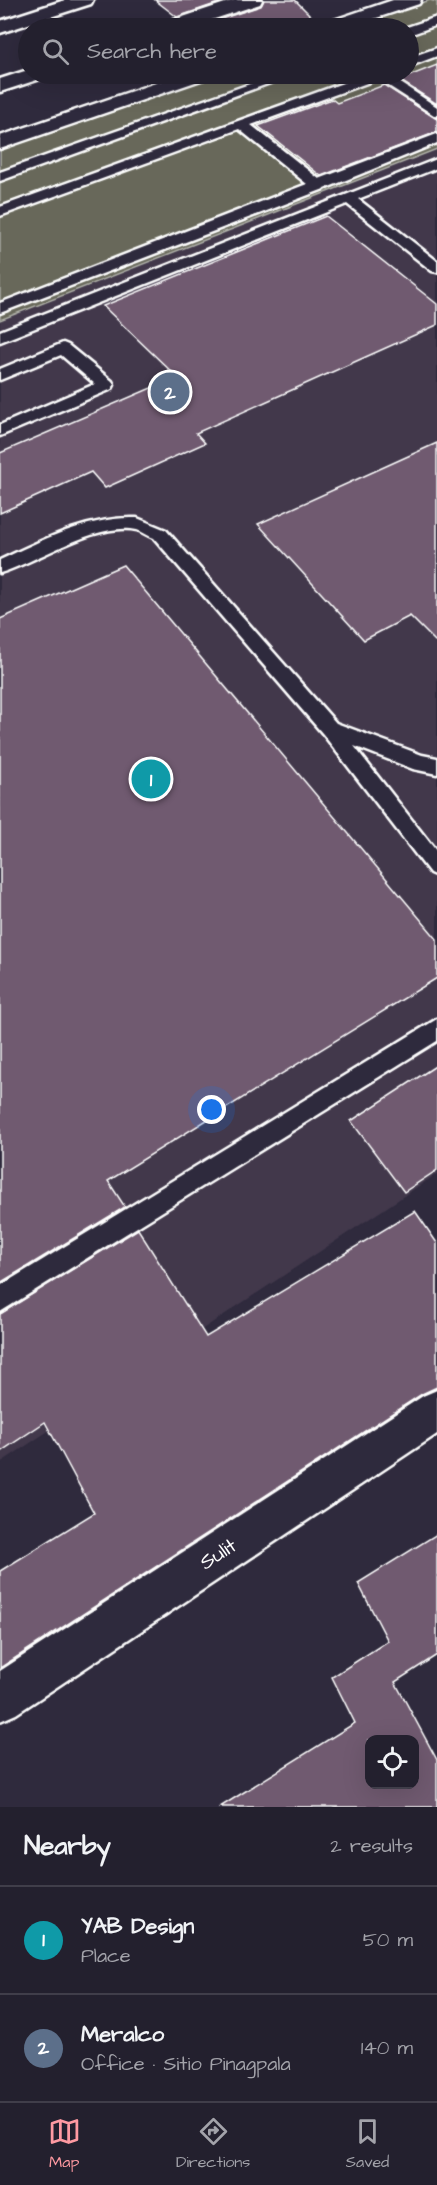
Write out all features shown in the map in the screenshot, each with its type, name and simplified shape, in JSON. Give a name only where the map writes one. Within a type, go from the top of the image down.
[{"type":"street","points":[[28,18],[84,0]]},
{"type":"street","points":[[199,18],[253,0]]},
{"type":"street","points":[[359,18],[412,0]]},
{"type":"street","points":[[0,27],[18,21]]},
{"type":"street","points":[[0,86],[18,80]]},
{"type":"street","points":[[0,143],[171,84]]},
{"type":"street","name":"Sulit","points":[[0,1698],[437,1410]]},
{"type":"lane","points":[[419,27],[437,21]]},
{"type":"lane","points":[[419,59],[437,52]]},
{"type":"lane","points":[[0,177],[261,84]]},
{"type":"lane","points":[[0,212],[352,84]]},
{"type":"lane","points":[[394,84],[437,113]]},
{"type":"lane","points":[[242,125],[319,186]]},
{"type":"lane","points":[[0,308],[319,186],[437,138]]},
{"type":"lane","points":[[0,337],[437,162]]},
{"type":"lane","points":[[348,198],[437,267]]},
{"type":"lane","points":[[0,375],[63,348],[106,385],[0,431]]},
{"type":"lane","points":[[0,567],[60,540],[92,529],[136,524],[160,534],[329,728],[437,867]]},
{"type":"lane","points":[[329,728],[420,763],[437,766]]},
{"type":"lane","points":[[0,1300],[437,1029]]},
{"type":"shaded area","points":[[437,149],[437,1174],[0,1463],[0,320]]},
{"type":"green space","points":[[430,0],[437,2],[437,149],[0,320],[0,149],[188,84],[419,84],[419,18],[377,18]]},
{"type":"building","points":[[155,0],[227,0],[177,17]]},
{"type":"building","points":[[264,0],[295,0],[313,18],[224,18],[261,6]]},
{"type":"building","points":[[437,65],[437,104],[405,84],[419,84],[419,72]]},
{"type":"building","points":[[384,85],[437,119],[437,132],[321,176],[258,126],[332,99],[337,103]]},
{"type":"building","points":[[326,216],[437,304],[437,325],[196,433],[205,443],[105,488],[91,472],[0,513],[0,453],[177,377],[103,306]]},
{"type":"building","points":[[437,443],[437,643],[410,616],[364,640],[258,524]]},
{"type":"building","points":[[123,565],[437,939],[437,978],[108,1181],[125,1207],[0,1283],[0,619]]},
{"type":"building","points":[[437,1065],[437,1170],[404,1192],[351,1121]]},
{"type":"building","points":[[415,1211],[437,1243],[437,1387],[422,1394],[0,1668],[0,1571],[94,1513],[45,1422],[0,1452],[0,1314],[138,1229],[206,1337]]},
{"type":"building","points":[[437,1534],[437,1655],[395,1682],[437,1760],[437,1807],[220,1807],[355,1723],[332,1677],[388,1641],[358,1583]]},
{"type":"place","name":"Meralco","points":[[170,392]]},
{"type":"place","name":"YAB Design","points":[[151,779]]}]
